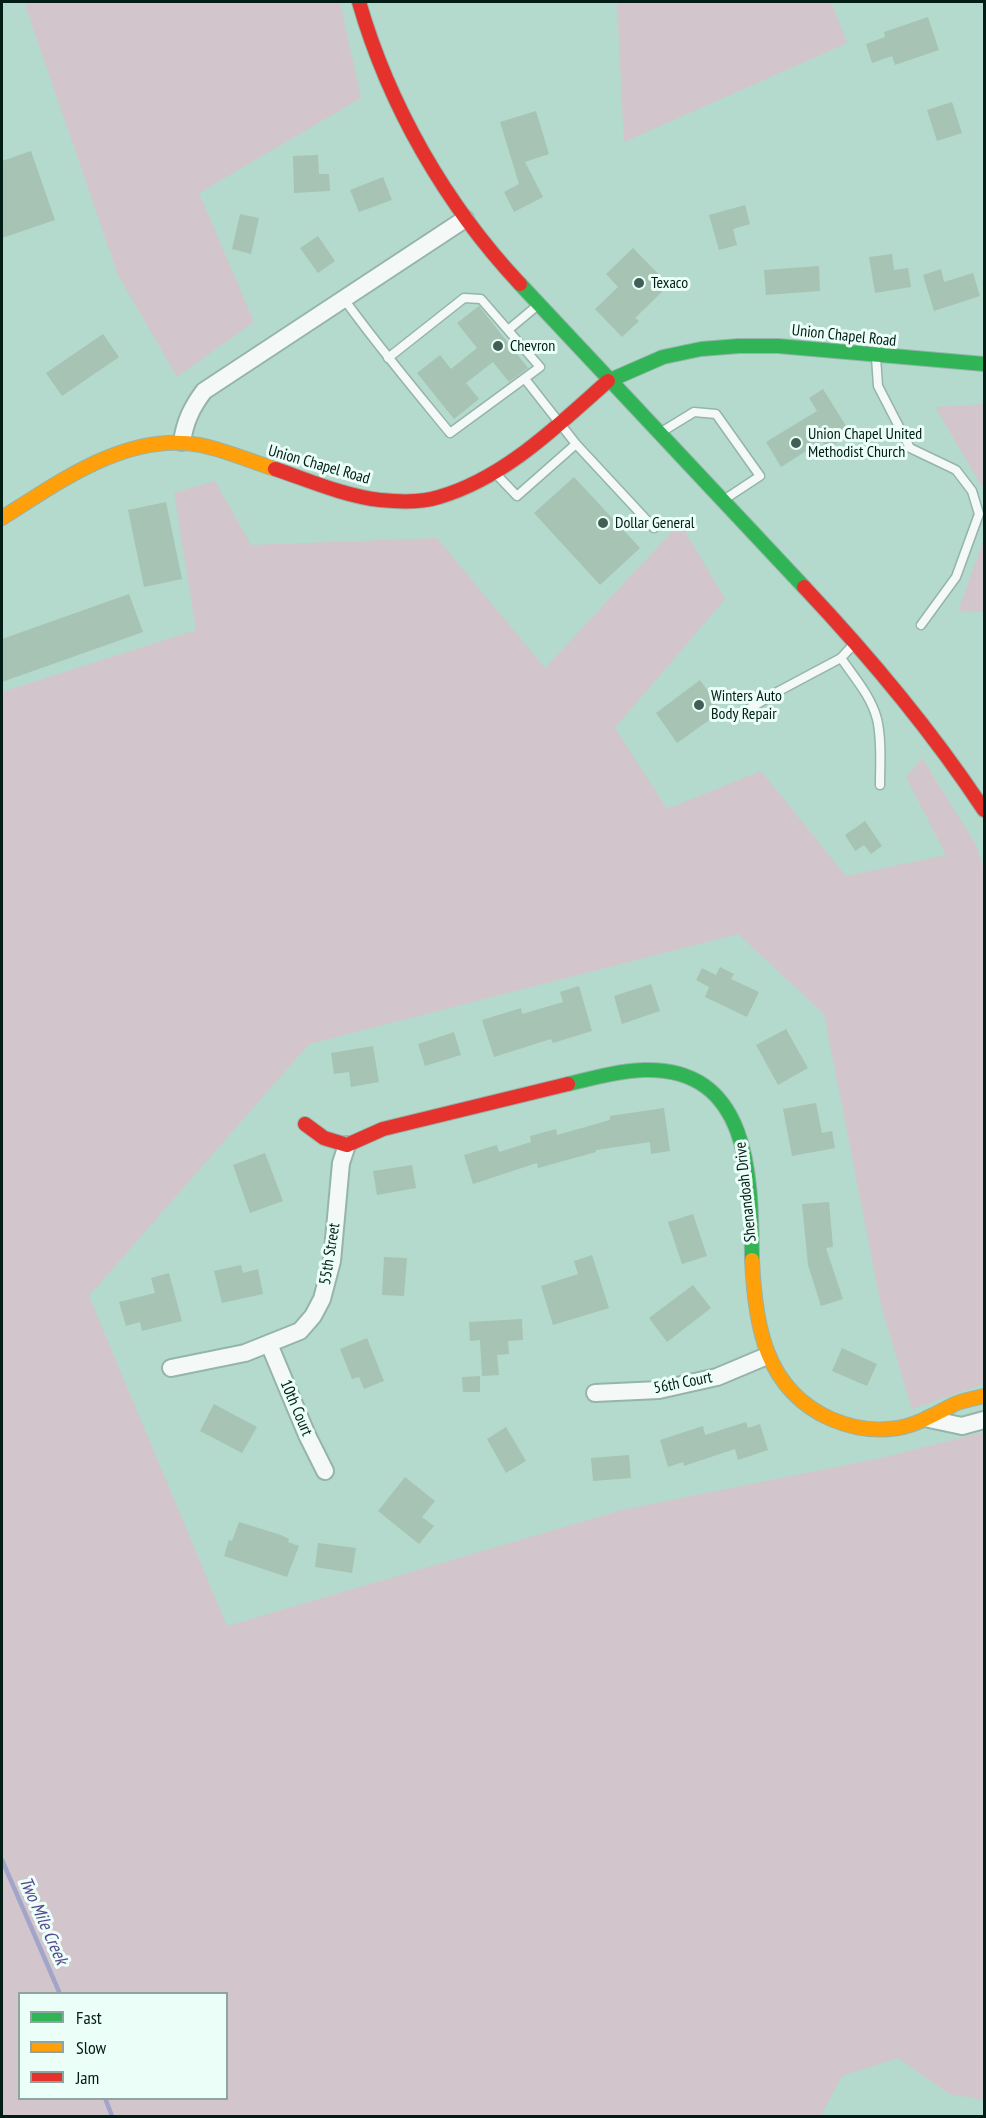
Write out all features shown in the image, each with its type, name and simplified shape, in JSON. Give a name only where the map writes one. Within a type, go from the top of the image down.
[{"type":"street","points":[[359,2],[364,23],[401,112],[465,219],[496,258],[855,642],[912,709],[970,787],[984,810]]},
{"type":"street","points":[[182,442],[184,426],[192,406],[204,391],[465,219]]},
{"type":"street","name":"Union Chapel Road","points":[[2,518],[74,473],[107,457],[145,445],[182,442],[200,445],[348,493],[379,500],[412,501],[437,498],[495,473],[559,424],[610,379],[663,357],[700,349],[778,346],[984,364]]},
{"type":"street","name":"Shenandoah Drive","points":[[347,1144],[383,1129],[630,1070],[670,1071],[689,1076],[706,1085],[721,1098],[732,1113],[740,1131],[745,1149],[754,1304],[758,1324],[768,1356],[781,1380],[793,1395],[826,1418],[866,1429],[907,1426],[929,1419],[961,1402],[984,1396]]},
{"type":"street","points":[[305,1124],[324,1137],[347,1144]]},
{"type":"street","name":"55th Street","points":[[171,1368],[245,1353],[300,1331],[313,1316],[322,1299],[332,1261],[341,1163],[347,1144]]},
{"type":"street","name":"10th Court","points":[[269,1344],[307,1435],[325,1471]]},
{"type":"street","name":"56th Court","points":[[595,1393],[659,1390],[717,1377],[768,1356]]},
{"type":"street","name":"Shenandoah Drive","points":[[929,1419],[962,1426],[984,1420]]},
{"type":"lane","points":[[344,299],[388,358],[450,433],[540,367],[481,299],[464,298],[388,358]]},
{"type":"lane","points":[[508,330],[539,304]]},
{"type":"lane","points":[[876,356],[878,386],[910,448],[956,470],[972,491],[979,514],[956,577],[921,625]]},
{"type":"lane","points":[[525,379],[576,444],[654,528]]},
{"type":"lane","points":[[659,433],[694,412],[716,414],[760,476],[722,501]]},
{"type":"lane","points":[[495,473],[517,496],[576,444]]},
{"type":"lane","points":[[737,716],[841,658],[855,642]]},
{"type":"lane","points":[[841,658],[866,693],[877,720],[880,744],[880,785]]},
{"type":"shaded area","points":[[24,2],[340,2],[361,98],[199,193],[254,322],[177,377],[118,275]]},
{"type":"shaded area","points":[[617,2],[831,2],[847,43],[624,142]]},
{"type":"shaded area","points":[[984,404],[984,490],[935,407]]},
{"type":"shaded area","points":[[215,481],[251,545],[437,538],[545,668],[680,523],[725,599],[615,728],[667,809],[761,771],[846,876],[946,855],[906,777],[922,758],[975,843],[984,868],[984,1384],[912,1409],[881,1305],[824,1014],[738,934],[309,1044],[89,1296],[227,1626],[622,1510],[876,1459],[984,1432],[984,2100],[949,2094],[898,2058],[842,2076],[821,2116],[2,2116],[2,692],[196,630],[174,493]]},
{"type":"shaded area","points":[[984,539],[984,612],[958,611]]},
{"type":"building","points":[[928,17],[939,50],[895,65],[892,56],[872,63],[866,44],[885,37],[884,32]]},
{"type":"building","points":[[952,102],[962,133],[937,141],[927,110]]},
{"type":"building","points":[[536,111],[549,154],[525,162],[543,197],[514,212],[504,192],[519,184],[500,122]]},
{"type":"building","points":[[31,151],[55,220],[2,238],[2,161]]},
{"type":"building","points":[[318,155],[319,174],[329,174],[330,191],[294,193],[293,156]]},
{"type":"building","points":[[383,177],[392,200],[359,212],[350,190]]},
{"type":"building","points":[[745,205],[750,224],[733,229],[737,245],[719,250],[709,215]]},
{"type":"building","points":[[240,214],[259,218],[251,254],[232,249]]},
{"type":"building","points":[[318,236],[335,261],[318,273],[300,248]]},
{"type":"building","points":[[633,248],[669,285],[635,318],[639,321],[622,337],[595,309],[618,287],[606,274]]},
{"type":"building","points":[[892,254],[894,270],[908,268],[911,287],[875,293],[869,257]]},
{"type":"building","points":[[819,266],[820,291],[766,295],[764,270]]},
{"type":"building","points":[[941,269],[944,282],[973,273],[980,296],[934,311],[923,275]]},
{"type":"building","points":[[479,306],[528,368],[509,382],[493,362],[466,383],[479,399],[454,419],[417,373],[440,355],[451,369],[477,348],[457,323]]},
{"type":"building","points":[[103,334],[119,357],[62,396],[46,373]]},
{"type":"building","points":[[823,389],[851,434],[827,449],[822,441],[781,467],[766,442],[817,411],[809,398]]},
{"type":"building","points":[[574,477],[640,548],[600,585],[534,513]]},
{"type":"building","points":[[166,502],[182,579],[144,587],[128,510]]},
{"type":"building","points":[[129,594],[143,632],[2,682],[2,639]]},
{"type":"building","points":[[700,680],[722,711],[677,743],[656,713]]},
{"type":"building","points":[[865,821],[882,846],[871,854],[864,845],[855,851],[845,835]]},
{"type":"building","points":[[720,967],[734,974],[731,979],[759,992],[747,1017],[705,997],[709,987],[696,980],[702,968],[716,975]]},
{"type":"building","points":[[651,984],[660,1011],[622,1024],[614,996]]},
{"type":"building","points":[[579,986],[592,1031],[553,1043],[551,1039],[494,1057],[482,1020],[521,1008],[522,1014],[563,1002],[560,992]]},
{"type":"building","points":[[786,1029],[808,1068],[778,1085],[756,1045]]},
{"type":"building","points":[[454,1032],[461,1055],[425,1066],[418,1044]]},
{"type":"building","points":[[373,1046],[379,1082],[351,1087],[349,1072],[334,1074],[331,1053]]},
{"type":"building","points":[[816,1103],[822,1133],[832,1131],[835,1148],[792,1156],[783,1109]]},
{"type":"building","points":[[664,1108],[670,1151],[651,1154],[650,1142],[596,1150],[596,1152],[538,1168],[537,1163],[473,1184],[464,1155],[497,1145],[499,1152],[531,1142],[530,1136],[556,1129],[557,1135],[610,1120],[610,1116]]},
{"type":"building","points":[[265,1153],[283,1201],[250,1213],[233,1165]]},
{"type":"building","points":[[412,1165],[416,1188],[377,1195],[373,1171]]},
{"type":"building","points":[[829,1202],[833,1247],[826,1248],[843,1299],[821,1306],[808,1265],[802,1204]]},
{"type":"building","points":[[693,1214],[707,1256],[682,1264],[668,1222]]},
{"type":"building","points":[[592,1255],[609,1308],[553,1325],[541,1286],[578,1274],[574,1261]]},
{"type":"building","points":[[384,1257],[407,1258],[404,1296],[382,1295]]},
{"type":"building","points":[[241,1265],[243,1273],[258,1269],[263,1294],[222,1303],[214,1271]]},
{"type":"building","points":[[169,1273],[182,1321],[142,1331],[140,1322],[126,1326],[119,1302],[155,1293],[151,1278]]},
{"type":"building","points":[[693,1285],[711,1308],[667,1342],[649,1318]]},
{"type":"building","points":[[522,1319],[523,1340],[508,1341],[509,1354],[497,1355],[499,1375],[482,1376],[480,1340],[470,1341],[469,1322]]},
{"type":"building","points":[[367,1338],[384,1381],[364,1389],[359,1377],[352,1379],[340,1349]]},
{"type":"building","points":[[842,1348],[877,1364],[867,1386],[832,1371]]},
{"type":"building","points":[[480,1376],[480,1392],[463,1392],[462,1377]]},
{"type":"building","points":[[214,1404],[257,1427],[242,1453],[200,1431]]},
{"type":"building","points":[[746,1422],[748,1428],[760,1424],[768,1450],[738,1460],[735,1449],[684,1466],[683,1462],[668,1467],[660,1440],[703,1426],[705,1435]]},
{"type":"building","points":[[506,1427],[526,1461],[506,1473],[487,1439]]},
{"type":"building","points":[[629,1455],[631,1478],[593,1481],[591,1458]]},
{"type":"building","points":[[405,1477],[435,1501],[422,1517],[434,1526],[419,1544],[378,1511]]},
{"type":"building","points":[[239,1522],[281,1535],[289,1539],[288,1542],[299,1546],[287,1577],[224,1556],[229,1540],[232,1541]]},
{"type":"building","points":[[318,1543],[356,1548],[352,1573],[315,1567]]},
{"type":"waterway","name":"Two Mile Creek","points":[[2,1860],[59,1992]]},
{"type":"waterway","name":"Two Mile Creek","points":[[106,2100],[112,2116]]},
{"type":"traffic: fast","points":[[520,284],[804,587]]},
{"type":"traffic: fast","points":[[608,381],[663,357],[701,349],[739,346],[778,346],[984,364]]},
{"type":"traffic: fast","points":[[568,1084],[615,1073],[644,1070],[680,1074],[707,1087],[726,1108],[738,1135],[746,1165],[750,1197],[752,1260]]},
{"type":"traffic: slow","points":[[2,518],[71,475],[121,452],[147,445],[173,443],[200,445],[275,469]]},
{"type":"traffic: slow","points":[[752,1260],[756,1308],[768,1353],[778,1373],[791,1391],[809,1407],[847,1425],[889,1429],[914,1424],[957,1403],[984,1396]]},
{"type":"traffic: jam","points":[[359,2],[386,79],[423,152],[468,221],[520,284]]},
{"type":"traffic: jam","points":[[275,469],[367,498],[402,502],[432,499],[463,488],[508,464],[550,432],[608,381]]},
{"type":"traffic: jam","points":[[804,587],[899,695],[943,751],[984,810]]},
{"type":"traffic: jam","points":[[305,1124],[324,1138],[347,1145],[383,1129],[568,1084]]},
{"type":"place","name":"Texaco","points":[[639,283]]},
{"type":"place","name":"Chevron","points":[[498,346]]},
{"type":"place","name":"Union Chapel United Methodist Church","points":[[796,443]]},
{"type":"place","name":"Dollar General","points":[[603,523]]},
{"type":"place","name":"Winters Auto Body Repair","points":[[699,705]]}]
